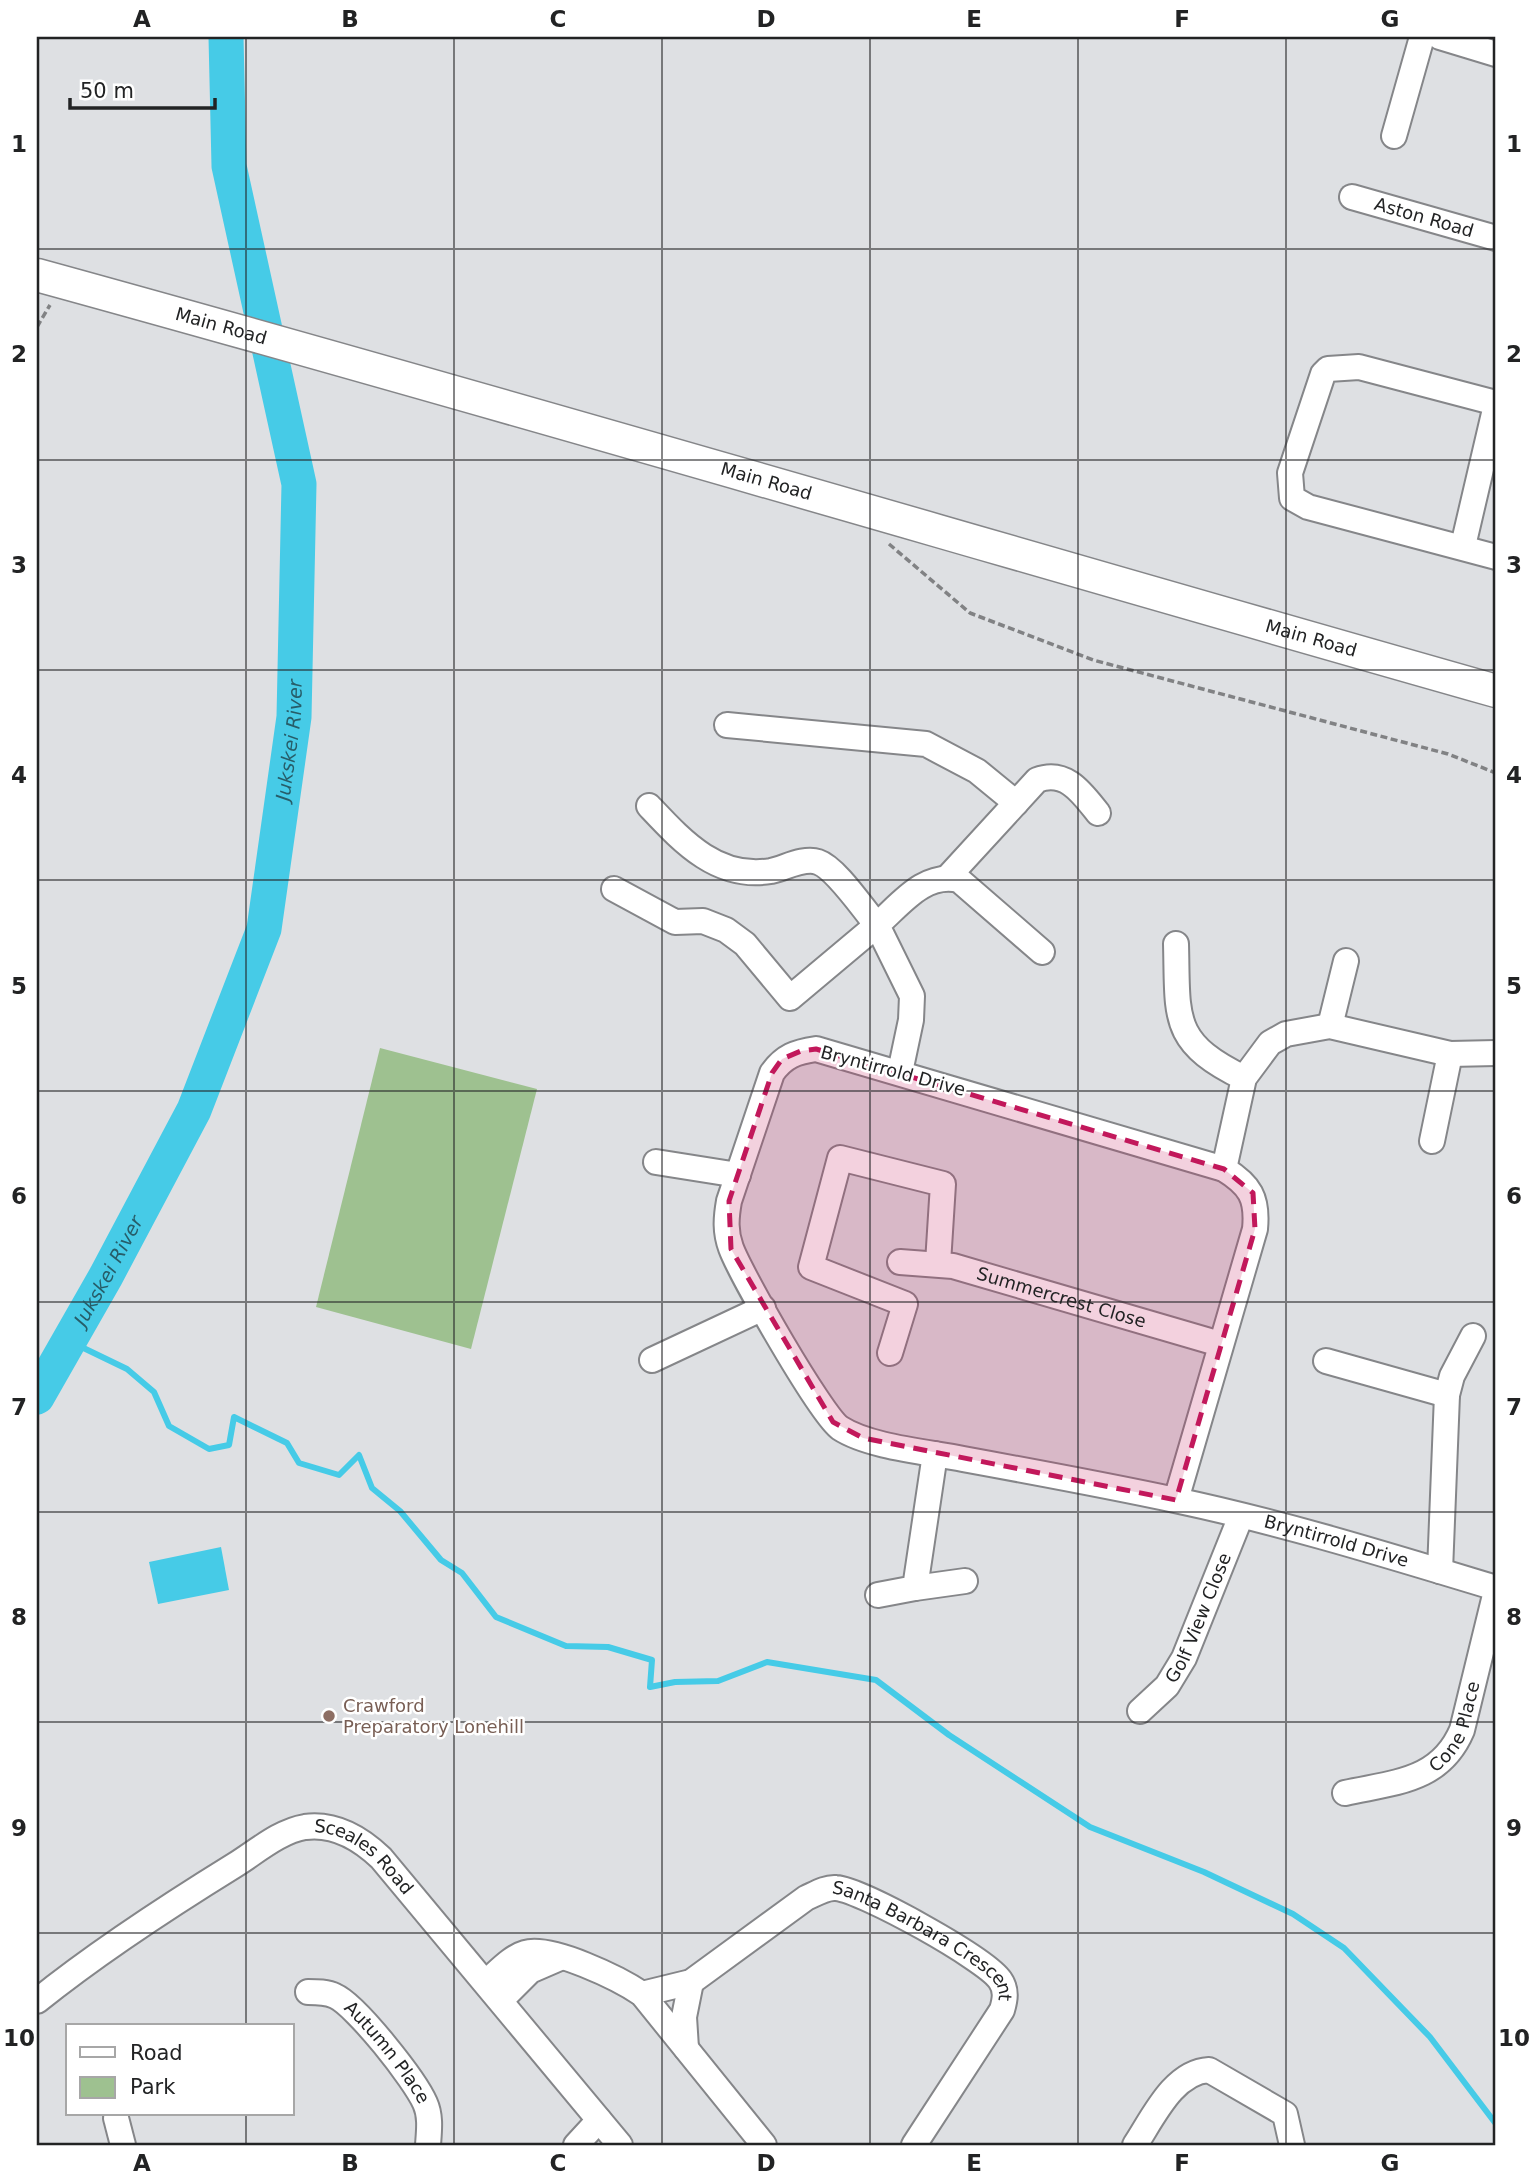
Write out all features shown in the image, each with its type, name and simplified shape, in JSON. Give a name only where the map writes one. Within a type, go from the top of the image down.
[{"type":"main road","name":"Main Road","points":[[37,275],[1496,691]]},
{"type":"street","points":[[1394,136],[1422,37]]},
{"type":"street","points":[[1440,37],[1496,54]]},
{"type":"street","name":"Aston Road","points":[[1352,197],[1496,238]]},
{"type":"street","points":[[1463,546],[1496,404],[1359,366],[1328,369],[1323,374],[1290,473],[1292,498],[1299,505],[1496,556]]},
{"type":"street","points":[[727,725],[926,744],[977,771],[1016,803]]},
{"type":"street","points":[[614,889],[675,922],[703,922],[726,930],[745,944],[790,998],[922,885],[948,877],[1037,779],[1049,775],[1074,783],[1098,813]]},
{"type":"street","points":[[649,806],[677,836],[714,863],[756,872],[808,861],[825,865],[877,925],[912,996],[911,1020],[900,1072]]},
{"type":"street","points":[[948,877],[959,880],[1042,952]]},
{"type":"street","points":[[1177,944],[1178,1011],[1182,1028],[1198,1051],[1212,1062],[1244,1078]]},
{"type":"street","points":[[1330,1026],[1346,961]]},
{"type":"street","points":[[1224,1169],[1244,1078],[1270,1043],[1286,1034],[1330,1026],[1450,1054],[1496,1054]]},
{"type":"street","name":"Bryntirrold Drive","points":[[1176,1500],[1255,1229],[1257,1210],[1253,1193],[1244,1181],[1224,1169],[817,1049],[800,1051],[782,1059],[772,1073],[738,1175],[726,1219],[727,1235],[731,1249],[763,1308],[833,1422],[863,1438],[1176,1500],[1241,1516],[1355,1545],[1496,1590]]},
{"type":"street","points":[[1432,1141],[1450,1054]]},
{"type":"street","points":[[890,1353],[905,1304],[811,1267],[840,1158],[943,1184],[938,1263]]},
{"type":"street","points":[[656,1162],[738,1175]]},
{"type":"street","name":"Summercrest Close","points":[[900,1262],[938,1263],[1220,1344]]},
{"type":"street","points":[[652,1360],[763,1308]]},
{"type":"street","points":[[1440,1571],[1447,1395],[1452,1376],[1473,1336]]},
{"type":"street","points":[[1326,1361],[1447,1395]]},
{"type":"street","points":[[915,1588],[935,1454]]},
{"type":"street","name":"Golf View Close","points":[[1140,1711],[1167,1686],[1184,1658],[1241,1516]]},
{"type":"street","points":[[878,1595],[965,1581]]},
{"type":"street","name":"Cone Place","points":[[1345,1793],[1423,1775],[1454,1749],[1462,1731],[1496,1590]]},
{"type":"street","name":"Sceales Road","points":[[37,2001],[184,1897],[281,1836],[309,1827],[333,1828],[366,1844],[493,1991],[620,2145]]},
{"type":"street","name":"Santa Barbara Crescent","points":[[642,1994],[691,1982],[806,1898],[833,1888],[849,1891],[893,1910],[998,1977],[1006,1998],[1002,2011],[914,2145]]},
{"type":"street","points":[[493,1991],[525,1953],[540,1952],[612,1975],[642,1994],[764,2145]]},
{"type":"street","points":[[686,2048],[684,2017],[691,1982]]},
{"type":"street","name":"Autumn Place","points":[[308,1992],[337,1996],[399,2065],[429,2113],[428,2145]]},
{"type":"street","points":[[1135,2145],[1179,2082],[1190,2074],[1209,2070],[1285,2114],[1290,2125],[1292,2145]]},
{"type":"street","points":[[116,2118],[124,2145]]},
{"type":"street","points":[[576,2145],[599,2120]]},
{"type":"path","points":[[888,543],[970,613],[1093,660],[1435,750],[1496,773]]},
{"type":"highlighted area","points":[[816,1049],[900,1072],[1224,1169],[1253,1193],[1255,1229],[1176,1500],[863,1438],[833,1422],[731,1249],[729,1201],[772,1073],[782,1059],[801,1051]]},
{"type":"green space","points":[[380,1048],[537,1089],[471,1349],[316,1307]]},
{"type":"water","points":[[221,1547],[229,1590],[158,1604],[149,1562]]},
{"type":"waterway","name":"Jukskei River","points":[[37,1397],[106,1276],[194,1110],[264,929],[294,717],[299,484],[229,166],[226,37]]},
{"type":"waterway","points":[[69,1341],[127,1369],[154,1392],[169,1426],[209,1449],[229,1445],[234,1417],[287,1443],[299,1463],[339,1475],[359,1455],[372,1488],[400,1511],[441,1560],[462,1573],[496,1617],[566,1646],[608,1647],[652,1660],[650,1687],[675,1682],[718,1681],[767,1662],[876,1680],[949,1735],[1090,1827],[1204,1872],[1293,1914],[1344,1948],[1430,2037],[1496,2124]]},
{"type":"place","name":"Crawford Preparatory Lonehill","points":[[329,1716]]}]
